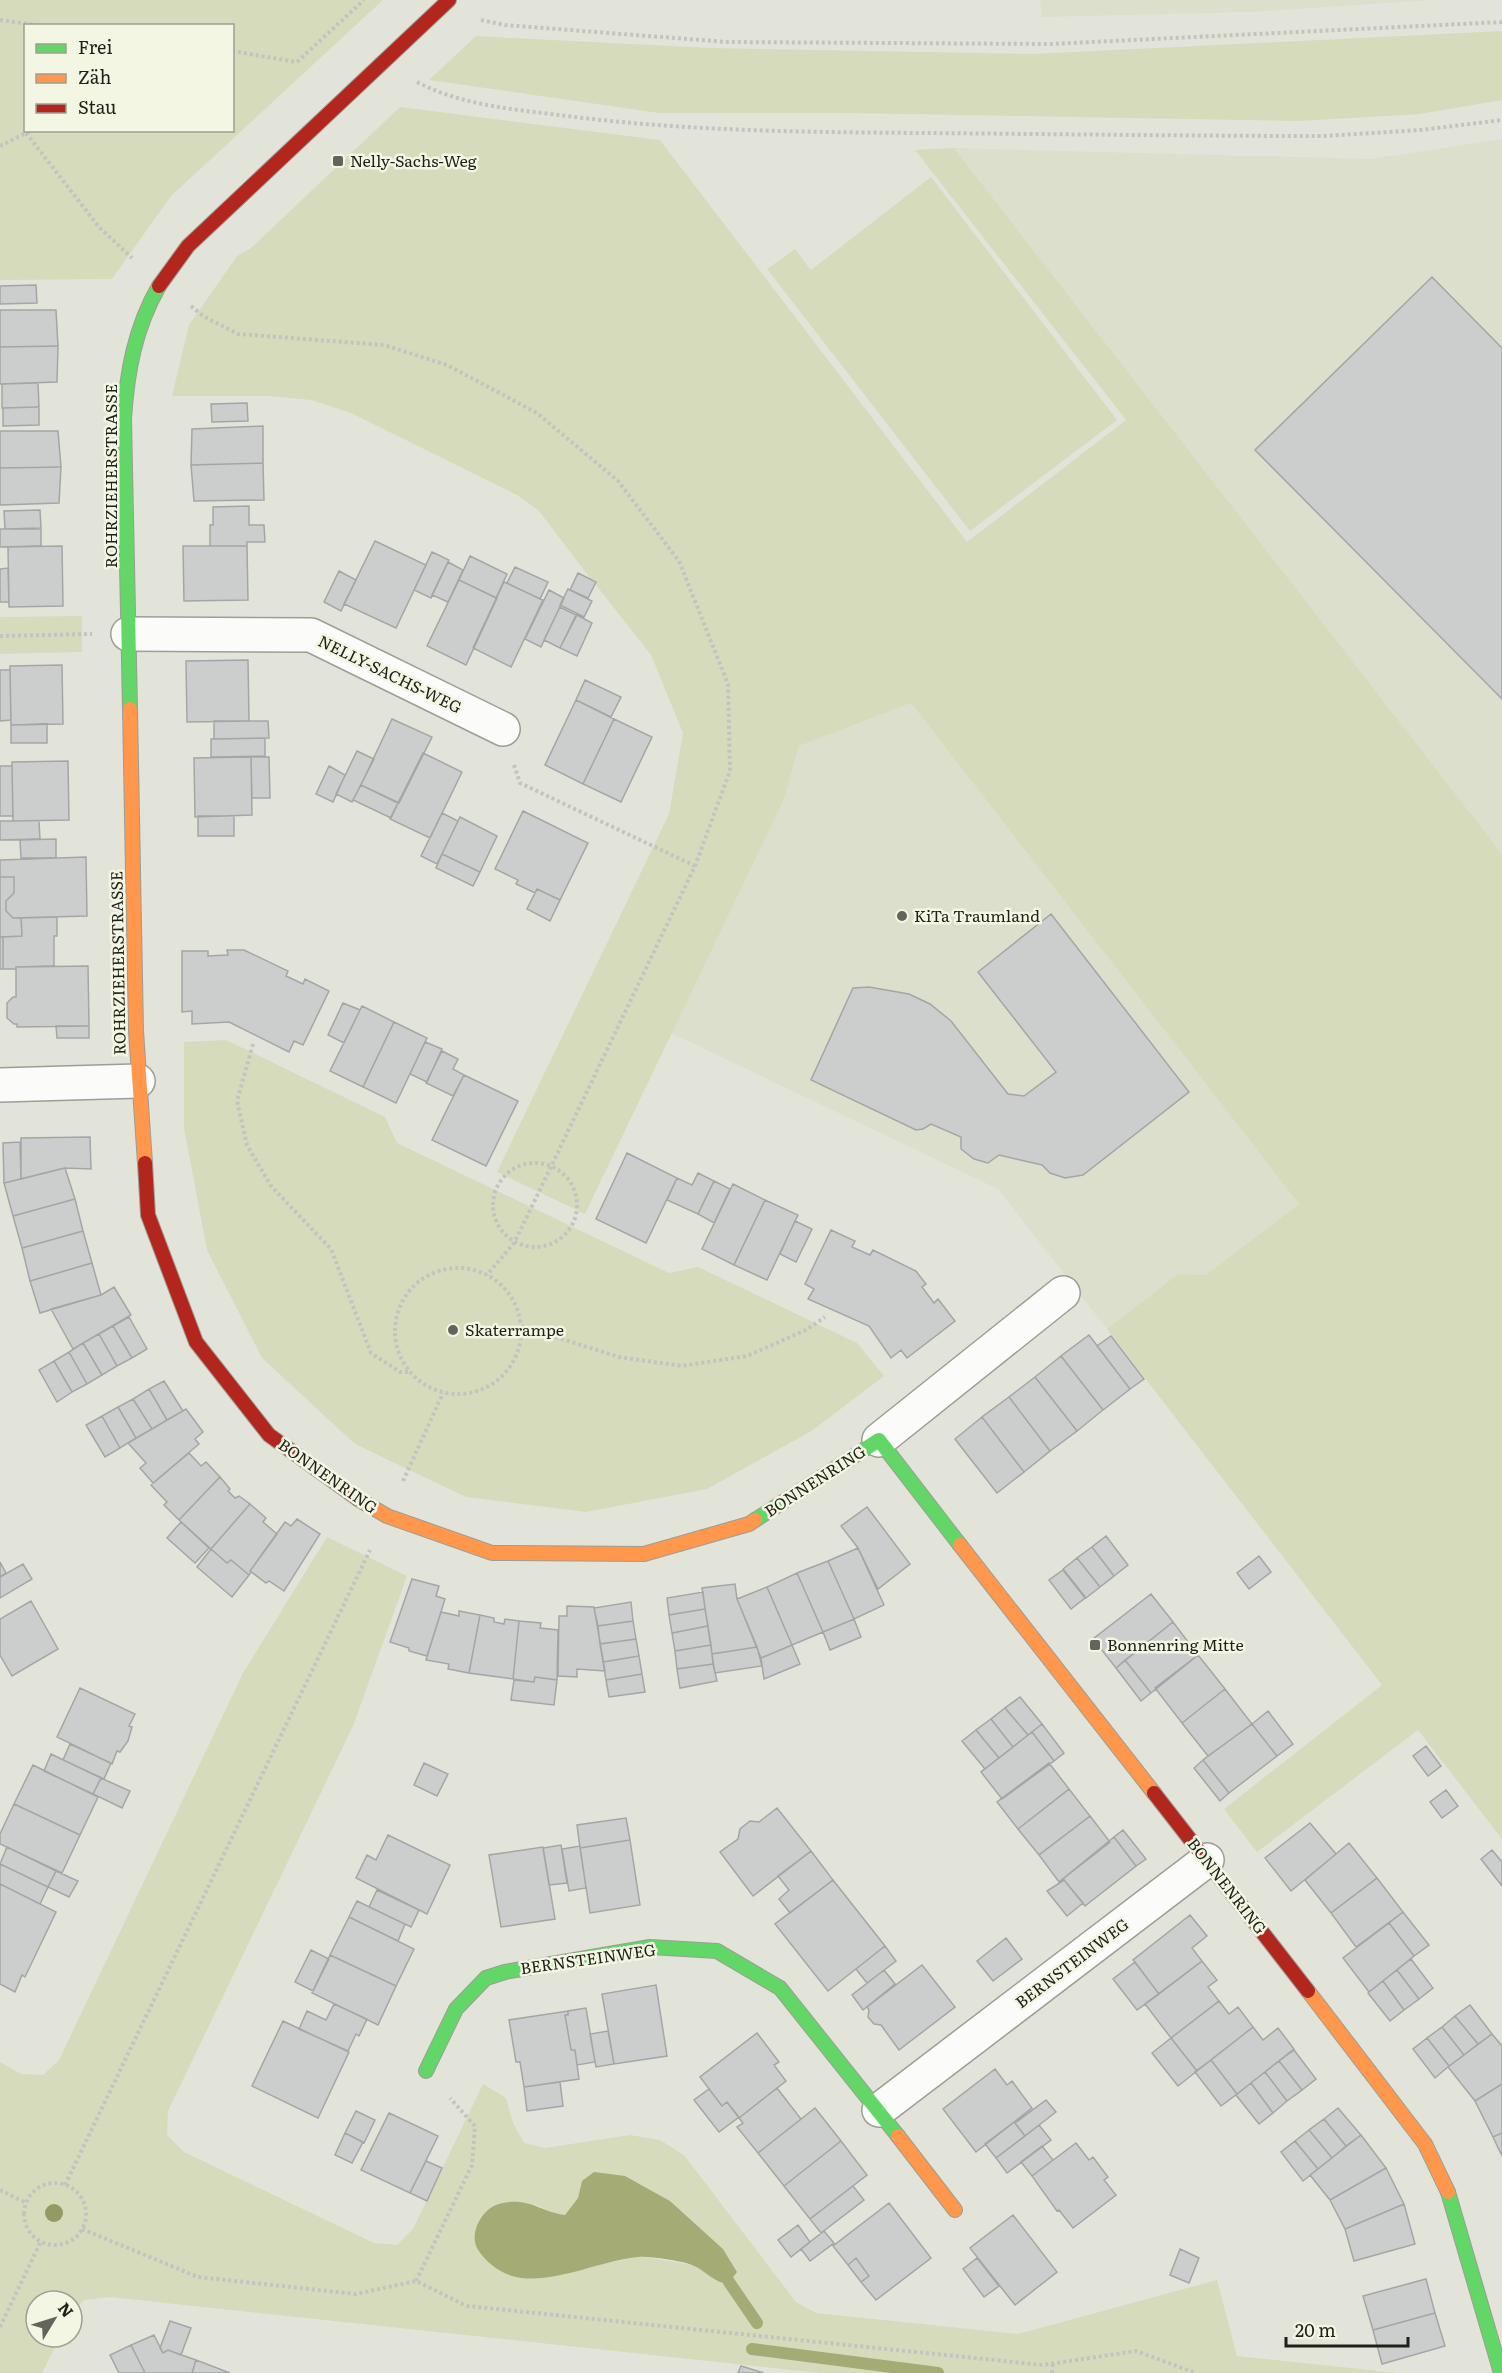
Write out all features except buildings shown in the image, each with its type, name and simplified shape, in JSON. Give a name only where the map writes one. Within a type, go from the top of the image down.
[{"type":"street","name":"ROHRZIEHERSTRASSE","points":[[138,1081],[124,419],[127,377],[136,333],[146,307],[160,281],[180,255],[448,0]]},
{"type":"street","name":"NELLY-SACHS-WEG","points":[[128,634],[311,635],[503,729]]},
{"type":"street","points":[[0,1084],[138,1081]]},
{"type":"street","name":"BONNENRING","points":[[138,1081],[148,1215],[196,1342],[269,1435],[369,1507],[387,1516],[492,1553],[644,1554],[749,1524],[879,1440],[1063,1293]]},
{"type":"street","name":"BONNENRING","points":[[879,1440],[1425,2144],[1451,2197],[1501,2373]]},
{"type":"street","name":"BERNSTEINWEG","points":[[879,2110],[1207,1860]]},
{"type":"street","name":"BERNSTEINWEG","points":[[426,2071],[456,2009],[486,1978],[505,1972],[650,1947],[717,1951],[780,1988],[879,2110],[955,2210]]},
{"type":"path","points":[[234,51],[297,62],[364,0]]},
{"type":"path","points":[[437,11],[505,25],[726,42],[1051,44],[1502,22]]},
{"type":"path","points":[[0,20],[29,24]]},
{"type":"path","points":[[385,60],[414,81],[436,92],[462,100],[597,120],[690,129],[852,133],[1324,136],[1410,131],[1502,120]]},
{"type":"path","points":[[0,146],[30,132]]},
{"type":"path","points":[[26,133],[99,227],[116,245],[203,316],[238,334],[384,345],[447,365],[537,413],[618,481],[679,561],[728,684],[730,771],[695,866],[552,1166],[514,1243],[487,1275]]},
{"type":"path","points":[[0,636],[128,634]]},
{"type":"path","points":[[503,729],[520,783],[695,866]]},
{"type":"path","points":[[253,1044],[237,1101],[248,1145],[271,1186],[331,1249],[371,1353],[400,1372],[409,1372]]},
{"type":"path","points":[[528,1163],[552,1166],[572,1183],[577,1195],[578,1209],[575,1221],[556,1243],[542,1248],[528,1248],[514,1243],[496,1223],[493,1197],[498,1184],[511,1171],[528,1163]]},
{"type":"path","points":[[466,1268],[487,1275],[504,1287],[516,1305],[520,1326],[520,1345],[512,1364],[499,1379],[482,1390],[463,1395],[443,1393],[424,1386],[409,1372],[398,1353],[394,1332],[397,1311],[408,1292],[424,1277],[444,1269],[466,1268]]},
{"type":"path","points":[[520,1326],[620,1357],[682,1366],[747,1356],[806,1329],[825,1317]]},
{"type":"path","points":[[65,2185],[387,1516],[443,1393]]},
{"type":"path","points":[[416,2281],[472,2165],[475,2126],[426,2071]]},
{"type":"path","points":[[46,2184],[65,2185],[75,2190],[82,2198],[86,2219],[82,2229],[76,2236],[59,2245],[41,2241],[28,2229],[24,2212],[26,2203],[31,2194],[46,2184]]},
{"type":"path","points":[[0,2190],[26,2203]]},
{"type":"path","points":[[82,2229],[198,2277],[356,2294],[416,2281],[467,2306],[1053,2364],[1136,2351],[1196,2373]]},
{"type":"path","points":[[0,2327],[41,2241]]},
{"type":"path","points":[[1052,2373],[1053,2364]]},
{"type":"shaded area","points":[[0,0],[383,0],[171,196],[112,279],[0,280]]},
{"type":"shaded area","points":[[1040,0],[1432,0],[1253,12],[1042,17]]},
{"type":"shaded area","points":[[1502,31],[1502,100],[1420,114],[1297,121],[845,113],[659,113],[429,80],[476,36],[710,48],[1033,54]]},
{"type":"shaded area","points":[[400,107],[660,140],[967,542],[1126,420],[915,150],[954,148],[1502,854],[1502,1839],[1418,1730],[1257,1852],[1224,1809],[1382,1685],[1107,1329],[1178,1274],[1206,1275],[1299,1204],[911,703],[799,746],[784,799],[585,1214],[497,1172],[669,814],[683,733],[651,655],[596,585],[596,581],[590,578],[539,511],[517,495],[351,413],[311,400],[268,396],[172,396],[189,325],[237,256],[250,249]]},
{"type":"shaded area","points":[[1502,139],[1502,854],[954,148],[1371,159]]},
{"type":"shaded area","points":[[931,177],[1117,420],[970,531],[767,269],[795,249],[811,270]]},
{"type":"shaded area","points":[[82,616],[82,652],[0,654],[0,617]]},
{"type":"shaded area","name":"KiTa Traumland","points":[[911,703],[1299,1204],[1206,1275],[1178,1274],[1107,1329],[998,1189],[671,1033],[784,799],[799,746]]},
{"type":"shaded area","points":[[226,1040],[385,1117],[397,1143],[669,1273],[698,1267],[857,1343],[884,1376],[813,1430],[707,1489],[586,1512],[466,1497],[355,1444],[262,1358],[207,1250],[184,1128],[184,1042]]},
{"type":"shaded area","points":[[327,1537],[407,1576],[353,1726],[168,2111],[167,2135],[184,2152],[374,2243],[397,2245],[413,2229],[483,2084],[506,2098],[513,2123],[524,2143],[545,2148],[630,2135],[660,2140],[684,2155],[796,2302],[816,2313],[1018,2334],[1217,2280],[1237,2356],[1398,2373],[820,2373],[110,2297],[84,2300],[84,2289],[24,2289],[24,2349],[54,2349],[42,2373],[0,2373],[0,2062],[21,2074],[43,2075],[59,2060],[243,1673]],"holes":[[[625,2176],[670,2201],[723,2249],[737,2272],[728,2284],[722,2283],[692,2265],[639,2256],[551,2276],[535,2204],[555,2214],[565,2215],[578,2198],[582,2181]]]},
{"type":"shaded area","points":[[594,2172],[625,2176],[670,2201],[723,2249],[737,2272],[728,2284],[718,2281],[687,2263],[643,2257],[624,2259],[561,2275],[530,2279],[516,2277],[499,2270],[480,2253],[475,2242],[476,2228],[483,2215],[493,2206],[509,2202],[526,2203],[565,2215],[578,2198],[582,2181]]},
{"type":"waterway","points":[[729,2282],[757,2323]]},
{"type":"waterway","points":[[752,2349],[938,2373]]},
{"type":"traffic: fast","points":[[130,709],[124,419],[127,384],[138,334],[159,286]]},
{"type":"traffic: fast","points":[[755,1520],[879,1440],[960,1545]]},
{"type":"traffic: fast","points":[[426,2071],[456,2009],[486,1978],[505,1972],[650,1947],[717,1951],[780,1988],[898,2136]]},
{"type":"traffic: fast","points":[[1448,2192],[1501,2373]]},
{"type":"traffic: slow","points":[[130,709],[136,1031],[145,1163]]},
{"type":"traffic: slow","points":[[358,1499],[387,1516],[492,1553],[644,1554],[749,1524],[755,1520]]},
{"type":"traffic: slow","points":[[960,1545],[1154,1793]]},
{"type":"traffic: slow","points":[[1308,1991],[1425,2144],[1448,2192]]},
{"type":"traffic: slow","points":[[898,2136],[955,2210]]},
{"type":"traffic: jam","points":[[159,286],[188,246],[449,0]]},
{"type":"traffic: jam","points":[[145,1163],[148,1215],[196,1342],[269,1435],[358,1499]]},
{"type":"traffic: jam","points":[[1154,1793],[1308,1991]]},
{"type":"place","name":"Nelly-Sachs-Weg","points":[[338,161]]},
{"type":"place","name":"KiTa Traumland","points":[[902,916]]},
{"type":"place","name":"Skaterrampe","points":[[453,1330]]},
{"type":"place","name":"Bonnenring Mitte","points":[[1095,1645]]}]
